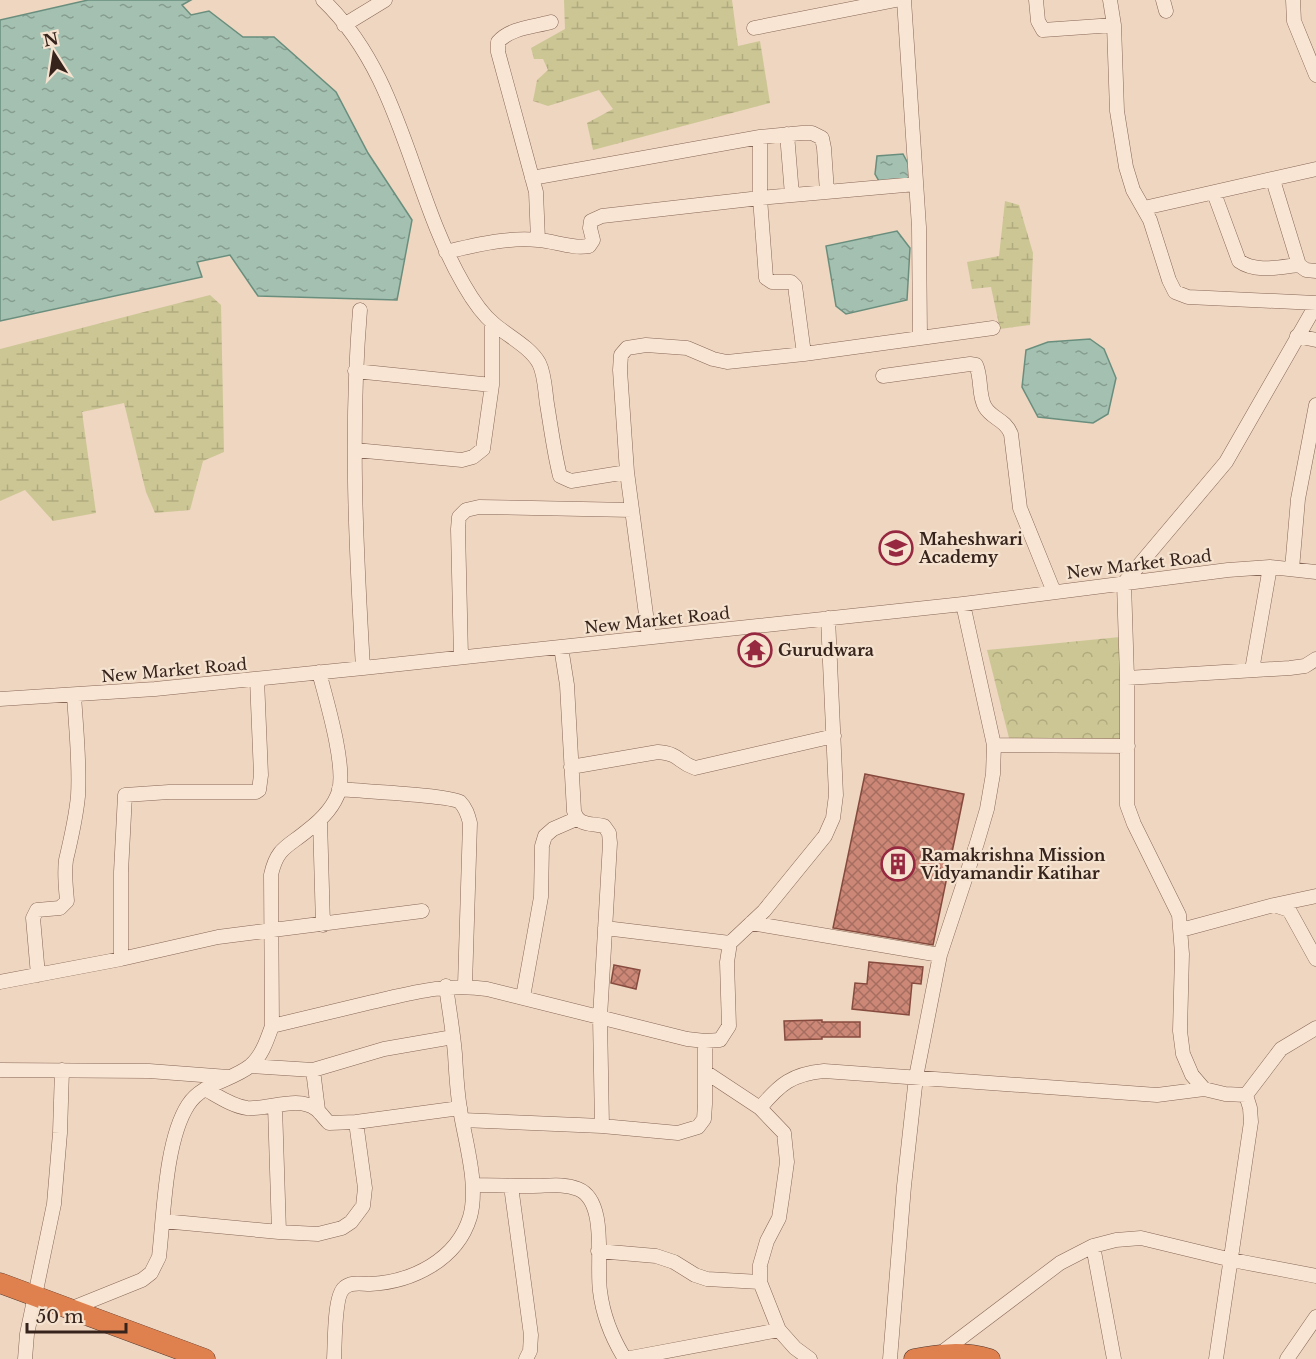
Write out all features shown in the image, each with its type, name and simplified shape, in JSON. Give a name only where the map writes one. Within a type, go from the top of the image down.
[{"type":"highway","points":[[0,1283],[205,1359]]},
{"type":"highway","points":[[914,1359],[941,1353],[963,1353],[990,1359]]},
{"type":"street","points":[[323,0],[367,56],[396,115],[446,252],[464,285],[492,323],[527,350],[538,363],[544,383],[560,476],[571,481],[627,472]]},
{"type":"street","points":[[344,25],[385,0]]},
{"type":"street","points":[[754,28],[896,0]]},
{"type":"street","points":[[904,0],[916,184],[920,337]]},
{"type":"street","points":[[1036,0],[1038,21],[1043,30],[1114,25]]},
{"type":"street","points":[[1110,0],[1114,25],[1117,111],[1125,167],[1133,189],[1144,208],[1175,292],[1188,297],[1316,304],[1226,462],[1124,583],[1128,678],[1127,805],[1179,915],[1181,930],[1180,1031],[1183,1054],[1192,1075],[1204,1089]]},
{"type":"street","points":[[1282,0],[1294,21],[1316,75]]},
{"type":"street","points":[[1293,0],[1294,21]]},
{"type":"street","points":[[538,240],[537,203],[532,178],[498,42],[514,31],[551,22]]},
{"type":"street","points":[[532,178],[760,137],[812,133],[822,138],[828,192]]},
{"type":"street","points":[[787,134],[792,195]]},
{"type":"street","points":[[760,137],[760,198],[766,278],[772,282],[791,282],[795,286],[804,354]]},
{"type":"street","points":[[1144,208],[1316,169]]},
{"type":"street","points":[[1273,180],[1299,265],[1306,270],[1316,271]]},
{"type":"street","points":[[446,252],[486,243],[538,240],[579,247],[589,246],[593,240],[591,221],[602,216],[760,198],[916,184]]},
{"type":"street","points":[[1214,193],[1239,261],[1247,267],[1258,268],[1299,265]]},
{"type":"street","points":[[360,310],[355,371],[355,514],[363,668]]},
{"type":"street","points":[[355,450],[462,460],[473,457],[483,449],[492,384],[492,323]]},
{"type":"street","points":[[649,637],[627,472],[620,370],[621,355],[627,348],[646,345],[687,348],[727,362],[804,354],[993,328]]},
{"type":"street","points":[[1297,336],[1316,340]]},
{"type":"street","points":[[883,376],[970,364],[976,366],[986,410],[1008,426],[1011,434],[1020,508],[1054,592]]},
{"type":"street","points":[[355,371],[492,384]]},
{"type":"street","points":[[1292,569],[1298,499],[1316,405]]},
{"type":"street","points":[[461,657],[458,523],[459,517],[466,510],[479,507],[632,510]]},
{"type":"street","points":[[1252,670],[1270,567]]},
{"type":"street","name":"New Market Road","points":[[0,699],[74,695],[363,668],[963,604],[1228,570],[1270,567],[1316,572]]},
{"type":"street","points":[[890,1359],[904,1186],[916,1077],[940,955],[987,809],[993,774],[994,745],[963,604]]},
{"type":"street","points":[[272,1026],[446,986],[465,986],[687,1039],[720,1040],[729,1026],[727,962],[730,944],[764,911],[825,836],[833,818],[836,795],[828,618]]},
{"type":"street","points":[[561,647],[567,685],[576,819],[583,824],[604,826],[609,833],[600,1017],[602,1126]]},
{"type":"street","points":[[1128,678],[1305,666],[1316,659]]},
{"type":"street","points":[[70,1310],[142,1280],[151,1273],[159,1257],[171,1153],[179,1124],[189,1103],[205,1089],[250,1066],[265,1046],[272,1026],[271,875],[275,859],[283,848],[320,820],[332,805],[339,789],[336,742],[320,672]]},
{"type":"street","points":[[122,959],[121,872],[125,795],[170,792],[256,792],[259,790],[261,775],[257,679]]},
{"type":"street","points":[[38,975],[33,918],[37,910],[60,908],[67,902],[66,860],[71,846],[78,796],[74,695]]},
{"type":"street","points":[[571,767],[658,752],[672,753],[686,765],[695,768],[834,736]]},
{"type":"street","points":[[994,745],[1128,746]]},
{"type":"street","points":[[339,789],[441,797],[459,801],[467,811],[470,823],[465,986]]},
{"type":"street","points":[[523,998],[541,897],[542,846],[545,836],[553,829],[576,819]]},
{"type":"street","points":[[320,820],[323,925]]},
{"type":"street","points":[[1181,930],[1316,896]]},
{"type":"street","points":[[1274,905],[1289,910],[1316,959]]},
{"type":"street","points":[[0,982],[122,959],[218,937],[422,911]]},
{"type":"street","points":[[751,923],[940,955]]},
{"type":"street","points":[[605,928],[730,944]]},
{"type":"street","points":[[334,1359],[339,1296],[344,1287],[355,1283],[370,1284],[398,1280],[426,1270],[445,1256],[460,1237],[470,1218],[473,1185],[461,1114],[446,986]]},
{"type":"street","points":[[1246,1095],[1281,1049],[1316,1028]]},
{"type":"street","points":[[250,1066],[313,1070],[384,1049],[453,1037]]},
{"type":"street","points":[[205,1089],[232,1104],[246,1108],[309,1105],[318,1110],[329,1123],[461,1114],[678,1133],[698,1127],[704,1119],[707,1073],[705,1041]]},
{"type":"street","points":[[0,1070],[149,1071],[228,1077]]},
{"type":"street","points":[[25,1359],[27,1334],[54,1204],[62,1070]]},
{"type":"street","points":[[313,1070],[318,1110]]},
{"type":"street","points":[[760,1108],[777,1088],[792,1078],[810,1072],[824,1071],[1157,1095],[1204,1089],[1225,1094],[1246,1095]]},
{"type":"street","points":[[707,1073],[760,1108],[784,1133],[787,1162],[779,1218],[767,1241],[760,1265],[760,1282],[779,1330],[795,1348],[810,1359]]},
{"type":"street","points":[[1216,1359],[1251,1122],[1246,1095]]},
{"type":"street","points":[[275,1106],[279,1232]]},
{"type":"street","points":[[163,1221],[279,1232],[318,1234],[335,1231],[351,1222],[363,1206],[365,1188],[357,1122]]},
{"type":"street","points":[[473,1185],[562,1185],[577,1188],[588,1194],[593,1202],[597,1218],[600,1291],[604,1310],[614,1341],[625,1359],[779,1330]]},
{"type":"street","points":[[511,1186],[531,1335],[530,1351],[526,1359]]},
{"type":"street","points":[[941,1353],[1060,1263],[1094,1246],[1116,1240],[1141,1238],[1232,1260],[1316,1276]]},
{"type":"street","points":[[1094,1246],[1114,1359]]},
{"type":"street","points":[[598,1251],[656,1256],[674,1262],[695,1275],[707,1279],[760,1282]]},
{"type":"street","points":[[1287,1359],[1316,1317]]},
{"type":"green space","points":[[564,0],[732,0],[738,46],[760,41],[770,103],[593,150],[587,123],[613,109],[599,90],[548,106],[533,101],[537,80],[548,70],[543,59],[534,59],[531,48],[565,29]]},
{"type":"green space","points":[[1005,201],[1019,205],[1033,253],[1030,325],[1000,329],[991,287],[972,289],[967,262],[999,256]]},
{"type":"green space","points":[[210,295],[221,305],[224,452],[203,461],[190,510],[155,513],[146,492],[124,403],[82,412],[96,513],[53,521],[25,490],[0,501],[0,349]]},
{"type":"green space","points":[[1120,637],[1126,741],[1012,750],[987,650]]},
{"type":"water","points":[[88,0],[191,0],[182,5],[191,15],[209,11],[243,37],[274,37],[336,92],[368,153],[412,220],[397,300],[258,296],[230,255],[197,262],[202,277],[0,321],[0,20]]},
{"type":"water","points":[[903,154],[912,171],[904,185],[879,181],[875,174],[877,156]]},
{"type":"water","points":[[897,231],[910,248],[907,300],[846,314],[836,306],[826,246]]},
{"type":"water","points":[[1090,339],[1104,349],[1116,378],[1108,414],[1093,423],[1038,417],[1022,387],[1026,350],[1048,342]]},
{"type":"building","name":"Ramakrishna Mission Vidyamandir Katihar","points":[[865,774],[964,794],[933,945],[833,928]]},
{"type":"building","points":[[869,962],[923,967],[921,984],[912,983],[909,1015],[852,1009],[855,983],[867,984]]},
{"type":"building","points":[[614,965],[640,970],[636,989],[611,983]]},
{"type":"building","points":[[822,1020],[822,1022],[860,1022],[860,1037],[785,1040],[784,1021]]},
{"type":"place","name":"Maheshwari Academy","points":[[896,548]]},
{"type":"place","name":"Gurudwara","points":[[755,650]]},
{"type":"place","name":"Ramakrishna Mission Vidyamandir Katihar","points":[[898,864]]}]
